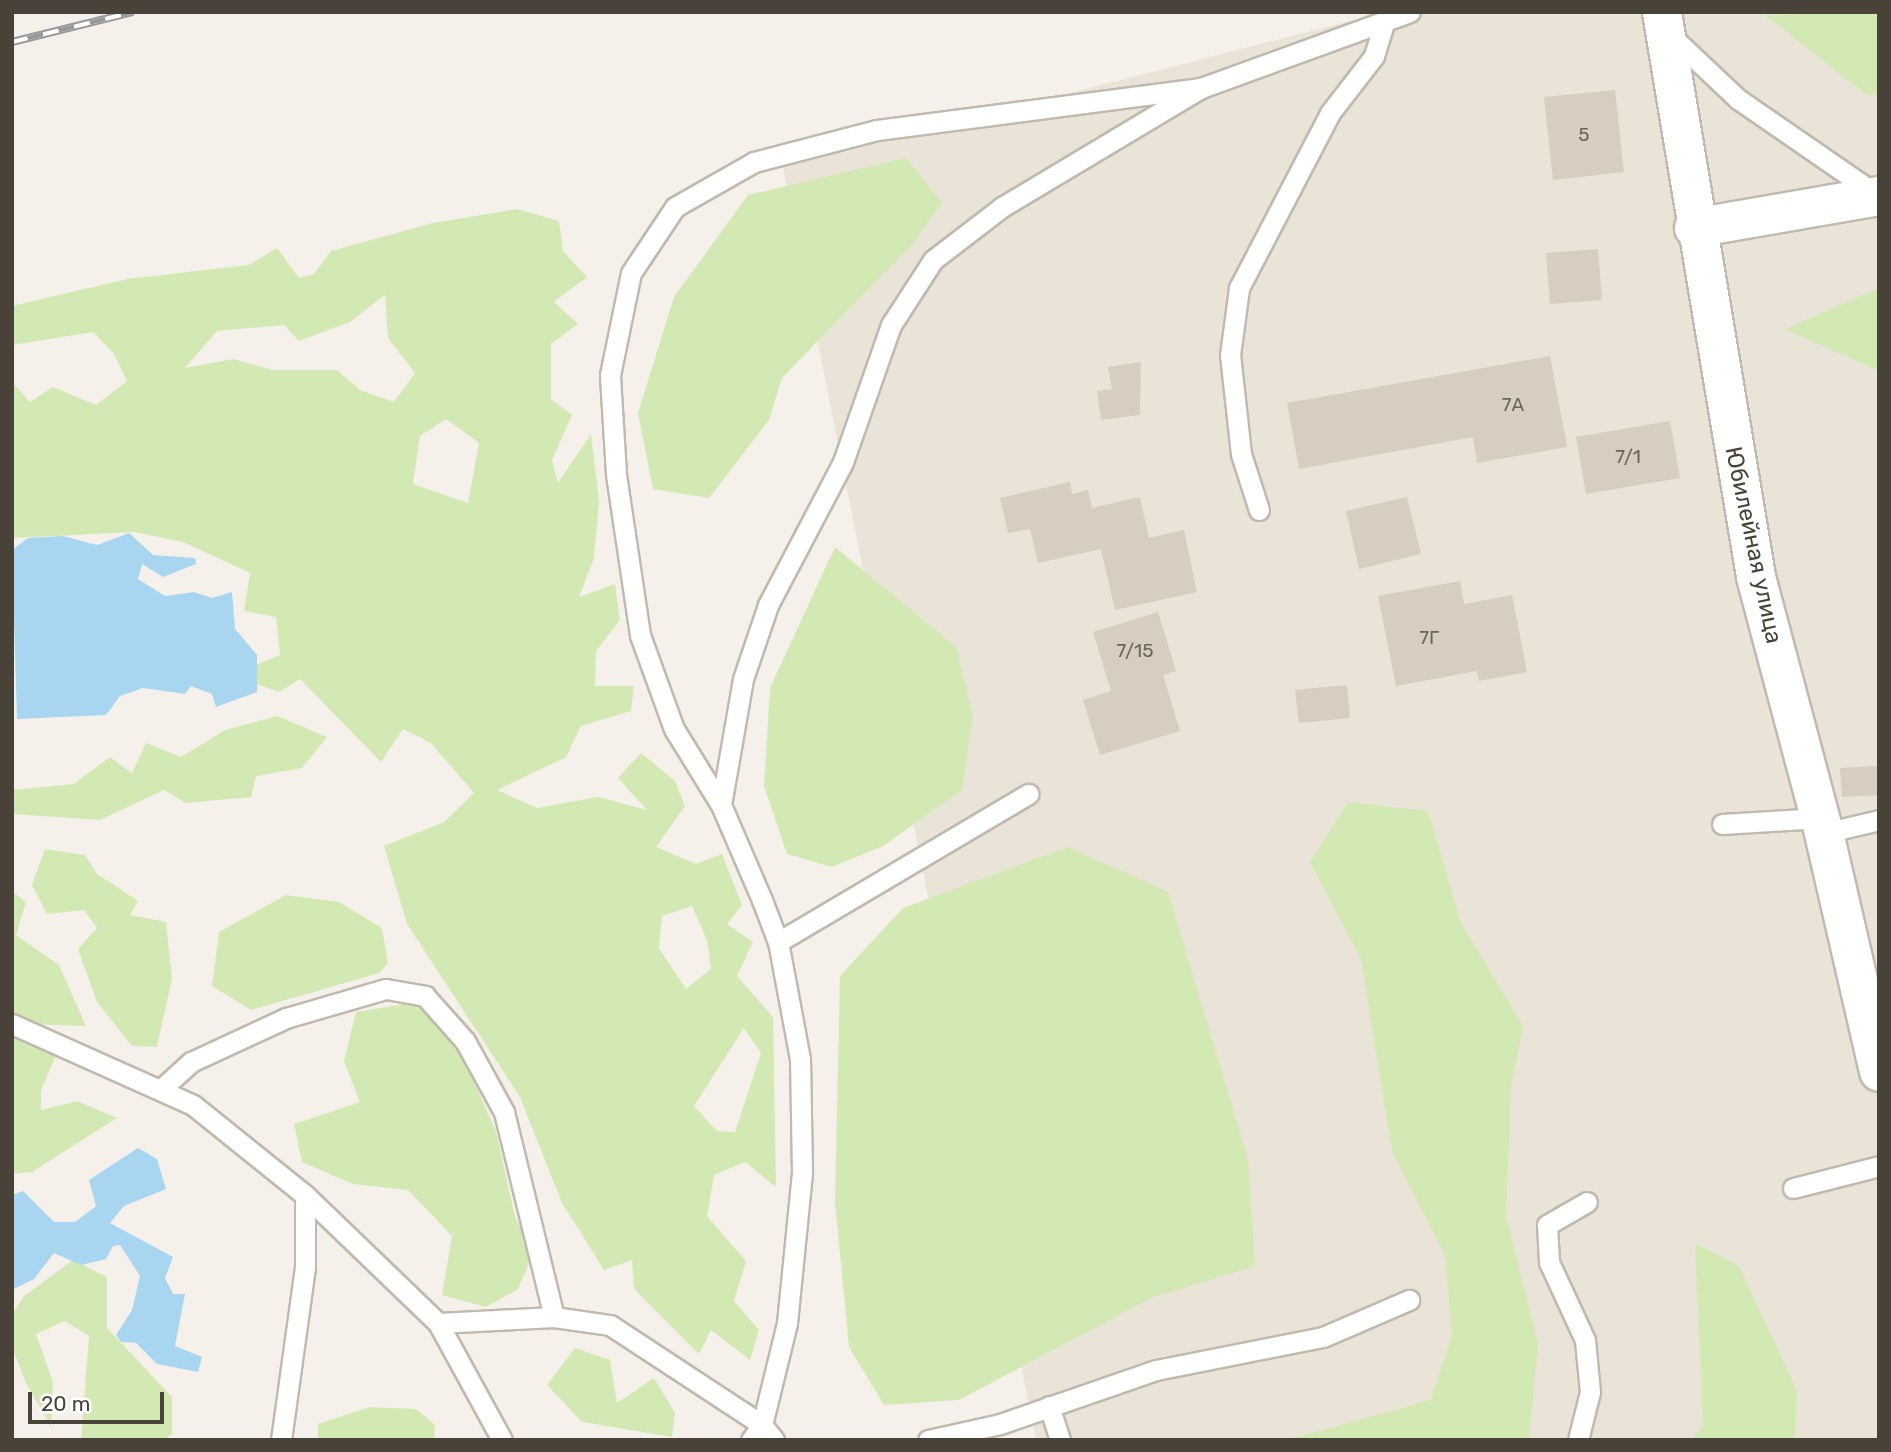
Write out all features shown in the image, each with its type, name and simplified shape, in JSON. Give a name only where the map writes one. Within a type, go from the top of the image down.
[{"type":"street","name":"Юбилейная улица","points":[[1665,23],[1695,228],[1756,577],[1822,825],[1879,1072]]},
{"type":"street","points":[[1695,228],[1878,196]]},
{"type":"lane","points":[[721,805],[743,679],[768,605],[843,462],[891,326],[933,260],[1002,207],[1202,88],[1410,12]]},
{"type":"lane","points":[[1259,510],[1241,454],[1230,355],[1239,288],[1330,113],[1374,55],[1385,21]]},
{"type":"lane","points":[[1665,23],[1738,99],[1878,196]]},
{"type":"lane","points":[[438,1323],[554,1317],[610,1325],[762,1435],[787,1322],[802,1172],[800,1059],[778,942],[721,805],[674,729],[640,635],[616,474],[610,375],[631,272],[675,208],[754,162],[877,130],[1202,88]]},
{"type":"lane","points":[[778,942],[1028,794]]},
{"type":"lane","points":[[1723,824],[1822,825],[1879,820]]},
{"type":"lane","points":[[160,1090],[191,1062],[286,1018],[387,989],[425,996],[466,1041],[504,1112],[554,1317]]},
{"type":"lane","points":[[12,1024],[193,1105],[305,1195],[438,1323],[502,1440]]},
{"type":"lane","points":[[1793,1188],[1879,1166]]},
{"type":"lane","points":[[281,1440],[305,1267],[305,1195]]},
{"type":"lane","points":[[1578,1440],[1590,1392],[1585,1340],[1549,1262],[1547,1225],[1587,1202]]},
{"type":"lane","points":[[928,1440],[1049,1406],[1156,1370],[1323,1337],[1409,1300]]},
{"type":"lane","points":[[1049,1406],[1060,1440]]},
{"type":"shaded area","points":[[1385,12],[1879,12],[1879,1440],[1036,1440],[783,167]]},
{"type":"green space","points":[[1879,12],[1879,96],[1864,93],[1765,15]]},
{"type":"green space","points":[[906,158],[942,203],[910,247],[782,378],[769,420],[709,498],[653,489],[638,413],[674,297],[748,195]]},
{"type":"green space","points":[[517,209],[559,221],[563,251],[587,277],[554,302],[578,324],[551,344],[551,399],[572,415],[552,460],[558,483],[591,434],[599,501],[594,558],[579,597],[615,584],[620,620],[596,651],[595,686],[634,686],[631,711],[581,726],[566,757],[497,790],[537,808],[598,797],[647,810],[618,778],[641,753],[675,781],[685,806],[656,847],[696,864],[722,854],[742,905],[727,924],[753,942],[737,976],[773,1017],[776,1187],[745,1162],[714,1175],[707,1216],[746,1261],[734,1301],[759,1330],[750,1360],[711,1330],[699,1354],[634,1289],[632,1260],[604,1270],[562,1203],[520,1097],[407,924],[384,846],[444,822],[474,793],[431,743],[403,729],[381,762],[300,679],[279,692],[232,675],[280,655],[276,617],[244,611],[250,573],[183,542],[134,532],[12,538],[12,382],[30,402],[53,387],[96,405],[127,381],[114,354],[93,332],[12,345],[12,306],[127,279],[249,265],[277,248],[299,278],[314,274],[331,251],[433,223]],"holes":[[[385,295],[388,338],[415,373],[394,402],[360,390],[337,370],[273,370],[233,359],[185,368],[217,331],[284,325],[299,341],[350,322]],[[446,419],[479,443],[468,503],[413,484],[420,436]],[[692,906],[707,940],[711,969],[686,989],[659,948],[662,916]],[[744,1028],[761,1053],[735,1132],[717,1131],[694,1106]]]},
{"type":"green space","points":[[1879,288],[1879,371],[1785,329]]},
{"type":"green space","points":[[835,547],[956,647],[973,715],[962,790],[883,846],[832,867],[787,854],[764,786],[770,688]]},
{"type":"green space","points":[[277,716],[327,737],[302,768],[256,776],[251,797],[186,803],[164,790],[100,820],[12,814],[12,790],[74,784],[110,757],[132,773],[146,743],[181,757],[225,730]]},
{"type":"green space","points":[[1348,802],[1428,811],[1461,923],[1523,1026],[1511,1087],[1506,1216],[1538,1344],[1529,1440],[1287,1440],[1431,1400],[1452,1335],[1445,1255],[1392,1151],[1361,959],[1310,862]]},
{"type":"green space","points":[[1068,847],[1168,892],[1248,1159],[1255,1266],[1151,1298],[959,1400],[884,1405],[849,1347],[835,1202],[840,976],[903,908]]},
{"type":"green space","points":[[45,849],[85,855],[97,874],[138,901],[130,915],[166,922],[172,979],[157,1047],[132,1046],[97,1002],[78,949],[97,928],[84,910],[47,914],[32,885]]},
{"type":"green space","points":[[12,891],[26,902],[16,935],[59,965],[86,1026],[24,1024],[57,1053],[41,1090],[41,1110],[77,1101],[117,1118],[32,1172],[12,1174]]},
{"type":"green space","points":[[286,895],[339,902],[382,928],[388,963],[379,973],[251,1010],[212,986],[219,932]]},
{"type":"green space","points":[[417,1002],[452,1033],[496,1131],[515,1217],[534,1252],[518,1289],[486,1307],[442,1295],[452,1236],[408,1190],[353,1184],[302,1162],[294,1124],[360,1102],[344,1061],[356,1012]]},
{"type":"green space","points":[[1695,1243],[1739,1266],[1797,1391],[1795,1440],[1691,1440],[1703,1425]]},
{"type":"green space","points":[[73,1260],[107,1277],[107,1328],[172,1397],[172,1434],[164,1440],[81,1440],[89,1336],[65,1321],[36,1334],[53,1382],[51,1427],[26,1383],[12,1347],[12,1315],[24,1296]]},
{"type":"green space","points":[[575,1348],[610,1360],[617,1403],[654,1378],[675,1413],[672,1437],[582,1422],[547,1385]]},
{"type":"green space","points":[[370,1407],[416,1409],[435,1425],[434,1440],[318,1440],[318,1424]]},
{"type":"water","points":[[129,533],[153,555],[195,558],[196,564],[163,577],[142,564],[138,579],[165,596],[194,592],[212,598],[232,592],[235,629],[257,655],[257,692],[216,707],[212,694],[191,686],[185,694],[143,688],[120,696],[106,715],[17,719],[12,550],[28,538],[63,536],[97,545]]},
{"type":"water","points":[[138,1148],[157,1159],[166,1189],[124,1206],[110,1223],[173,1257],[165,1278],[173,1294],[185,1294],[175,1346],[202,1357],[198,1372],[157,1364],[136,1343],[121,1342],[116,1335],[132,1310],[140,1276],[120,1245],[113,1246],[106,1259],[81,1265],[54,1253],[34,1279],[12,1290],[12,1195],[23,1191],[54,1222],[75,1222],[96,1206],[89,1180]]},
{"type":"building","points":[[1615,90],[1624,172],[1553,180],[1544,97]]},
{"type":"building","points":[[1598,249],[1602,300],[1550,304],[1546,253]]},
{"type":"building","points":[[1550,356],[1567,447],[1477,463],[1473,437],[1299,469],[1287,403]]},
{"type":"building","points":[[1141,362],[1140,415],[1101,420],[1097,391],[1112,389],[1108,367]]},
{"type":"building","points":[[1670,421],[1680,478],[1586,494],[1576,437]]},
{"type":"building","points":[[1070,482],[1072,494],[1088,490],[1092,508],[1140,497],[1149,538],[1184,530],[1197,592],[1115,610],[1101,549],[1038,563],[1030,529],[1008,533],[1000,498]]},
{"type":"building","points":[[1407,497],[1421,554],[1359,569],[1346,511]]},
{"type":"building","points":[[1460,581],[1464,604],[1512,595],[1527,672],[1479,681],[1477,671],[1396,686],[1378,596]]},
{"type":"building","points":[[1158,612],[1176,671],[1163,675],[1180,731],[1100,755],[1083,700],[1111,691],[1093,632]]},
{"type":"building","points":[[1347,685],[1350,718],[1299,723],[1295,690]]},
{"type":"building","points":[[1879,766],[1879,795],[1842,797],[1840,768]]},
{"type":"railway","points":[[12,42],[133,12]]}]
